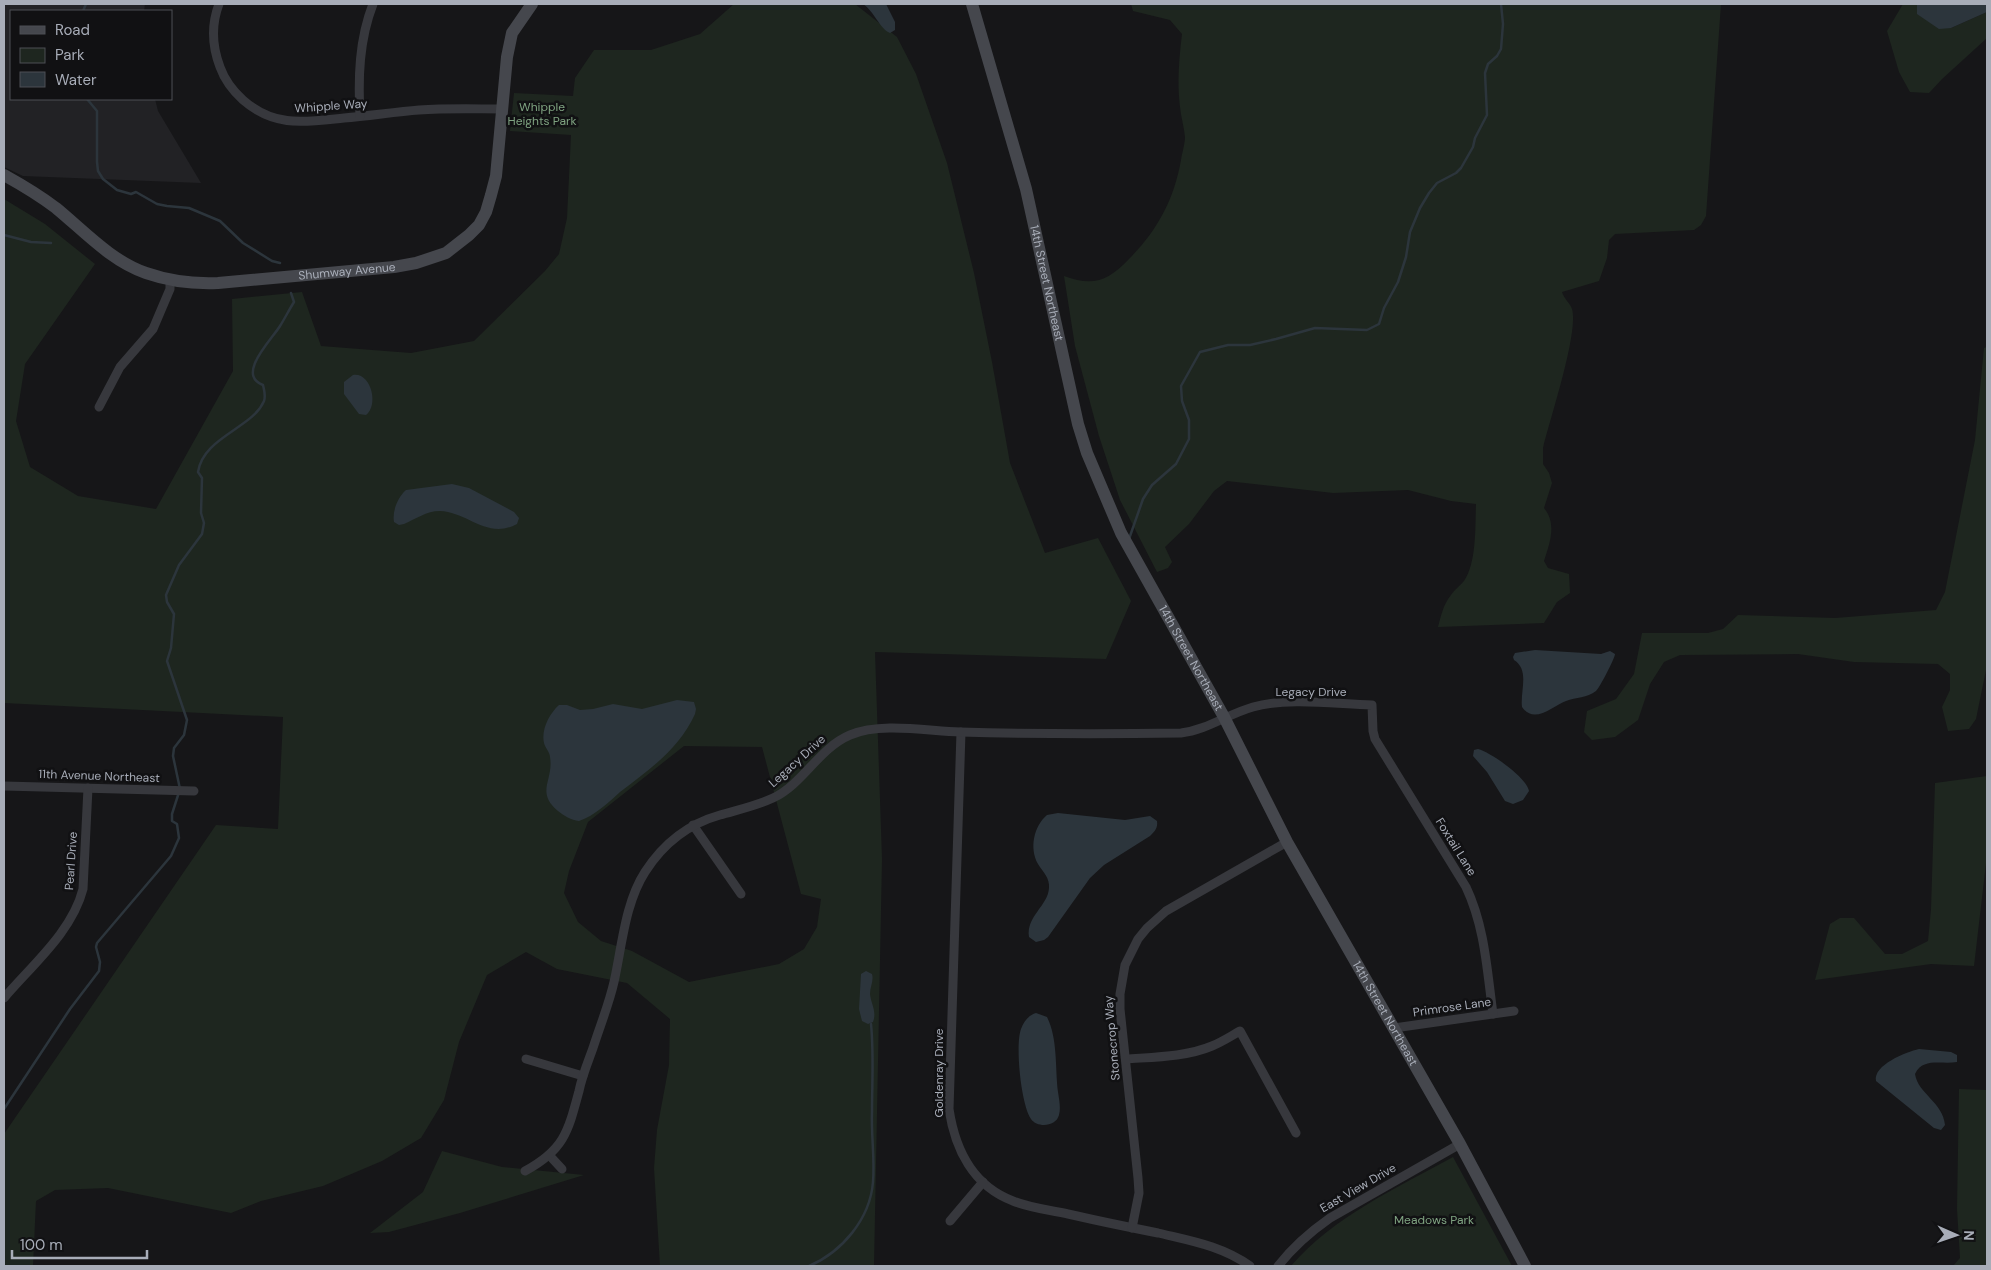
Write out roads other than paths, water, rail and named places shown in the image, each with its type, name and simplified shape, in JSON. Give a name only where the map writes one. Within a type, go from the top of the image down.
[{"type":"street","name":"Whipple Way","points":[[219,4],[214,24],[213,41],[215,55],[227,84],[248,105],[259,112],[287,121],[304,122],[447,108],[503,109]]},
{"type":"street","points":[[360,116],[359,78],[362,42],[372,4]]},
{"type":"street","name":"Shumway Avenue","points":[[4,176],[39,195],[117,258],[145,273],[170,280],[210,283],[416,263],[446,253],[469,236],[479,225],[486,212],[496,176],[507,57],[512,33],[532,4]]},
{"type":"street","name":"14th Street Northeast","points":[[972,4],[1026,189],[1078,424],[1087,453],[1121,533],[1224,717],[1288,842],[1460,1144],[1525,1266]]},
{"type":"street","points":[[99,407],[120,367],[153,329],[170,289],[170,280]]},
{"type":"street","name":"Legacy Drive","points":[[524,1171],[549,1155],[564,1136],[571,1123],[583,1076],[613,985],[629,912],[640,882],[666,845],[694,825],[706,819],[773,798],[785,791],[838,741],[863,731],[888,729],[962,732],[1181,733],[1203,729],[1224,717],[1253,707],[1277,703],[1372,705]]},
{"type":"street","name":"Foxtail Lane","points":[[1372,705],[1375,739],[1473,901],[1480,927],[1493,1014]]},
{"type":"street","name":"Goldenray Drive","points":[[962,732],[949,1109],[952,1131],[960,1152],[970,1168],[983,1182],[1014,1201],[1218,1248],[1250,1266]]},
{"type":"street","name":"11th Avenue Northeast","points":[[4,786],[194,791]]},
{"type":"street","name":"Pearl Drive","points":[[4,998],[62,931],[79,905],[83,889],[88,788]]},
{"type":"street","points":[[694,825],[741,894]]},
{"type":"street","name":"Stonecrop Way","points":[[1132,1228],[1139,1192],[1120,1009],[1122,976],[1130,952],[1142,934],[1166,911],[1288,842]]},
{"type":"street","name":"Primrose Lane","points":[[1394,1028],[1514,1011]]},
{"type":"street","points":[[1126,1059],[1205,1049],[1240,1031],[1296,1133]]},
{"type":"street","points":[[526,1058],[583,1076]]},
{"type":"street","name":"East View Drive","points":[[1278,1266],[1302,1240],[1330,1218],[1460,1144]]},
{"type":"street","points":[[549,1155],[562,1169]]},
{"type":"street","points":[[950,1221],[983,1182]]},
{"type":"water","points":[[863,4],[886,4],[895,22],[895,30],[890,33],[886,31]]},
{"type":"water","points":[[1917,4],[1987,4],[1987,12],[1951,28],[1939,29],[1917,14]]},
{"type":"water","points":[[353,375],[359,375],[364,379],[371,390],[372,404],[366,415],[359,414],[344,394],[344,382]]},
{"type":"water","points":[[452,484],[469,488],[514,512],[519,518],[517,524],[496,529],[440,511],[426,514],[404,524],[399,525],[394,522],[396,504],[406,490]]},
{"type":"water","points":[[1535,650],[1601,654],[1610,651],[1615,654],[1607,673],[1596,691],[1589,695],[1566,701],[1544,713],[1532,714],[1522,707],[1522,669],[1513,657],[1515,653]]},
{"type":"water","points":[[677,700],[694,702],[695,714],[681,738],[652,767],[601,809],[579,821],[565,816],[551,804],[546,792],[551,765],[543,738],[549,718],[559,705],[567,705],[580,710],[613,704],[642,709]]},
{"type":"water","points":[[1478,749],[1500,761],[1516,773],[1529,791],[1523,800],[1513,804],[1505,801],[1487,772],[1473,756],[1474,750]]},
{"type":"water","points":[[1058,813],[1125,820],[1150,816],[1157,821],[1157,826],[1150,836],[1104,865],[1090,878],[1048,937],[1036,942],[1029,937],[1029,930],[1034,917],[1048,894],[1049,884],[1035,858],[1034,838],[1039,825],[1047,815]]},
{"type":"water","points":[[866,971],[872,974],[873,979],[870,994],[874,1014],[873,1022],[868,1024],[862,1021],[859,1009],[861,974]]},
{"type":"water","points":[[1036,1013],[1047,1017],[1051,1026],[1060,1104],[1060,1112],[1057,1119],[1046,1125],[1034,1122],[1027,1112],[1020,1075],[1019,1037],[1021,1029],[1027,1019]]},
{"type":"water","points":[[1919,1049],[1951,1052],[1957,1055],[1957,1062],[1923,1065],[1915,1074],[1921,1087],[1940,1110],[1945,1125],[1941,1130],[1934,1128],[1876,1081],[1876,1075],[1885,1065],[1899,1056]]},
{"type":"waterway","points":[[83,10],[86,4]]},
{"type":"waterway","points":[[1129,539],[1143,499],[1152,485],[1176,464],[1189,439],[1189,420],[1182,401],[1181,386],[1200,352],[1228,345],[1250,345],[1315,328],[1367,330],[1379,324],[1384,308],[1398,282],[1406,257],[1410,232],[1420,208],[1437,183],[1456,173],[1461,168],[1473,147],[1475,138],[1487,115],[1485,73],[1488,64],[1497,56],[1501,49],[1503,24],[1501,4]]},
{"type":"waterway","points":[[88,100],[97,111],[97,162],[98,171],[103,179],[117,190],[131,194],[136,192],[157,204],[189,208],[220,221],[243,243],[272,261],[280,263]]},
{"type":"waterway","points":[[4,235],[31,242],[51,243]]},
{"type":"waterway","points":[[4,1109],[70,1009],[99,971],[100,962],[96,947],[97,943],[171,856],[179,838],[177,824],[172,821],[172,814],[180,789],[173,756],[174,748],[184,735],[187,720],[167,661],[171,648],[174,614],[167,602],[166,595],[179,565],[202,534],[204,523],[201,513],[202,478],[198,472],[202,460],[218,441],[250,419],[264,401],[263,385],[255,380],[253,373],[254,365],[294,302],[291,293]]},
{"type":"waterway","points":[[809,1266],[833,1252],[852,1233],[860,1221],[871,1196],[874,1165],[871,1024]]},
{"type":"park label","name":"Whipple Heights Park","points":[[542,114]]},
{"type":"park label","name":"Meadows Park","points":[[1434,1220]]}]
